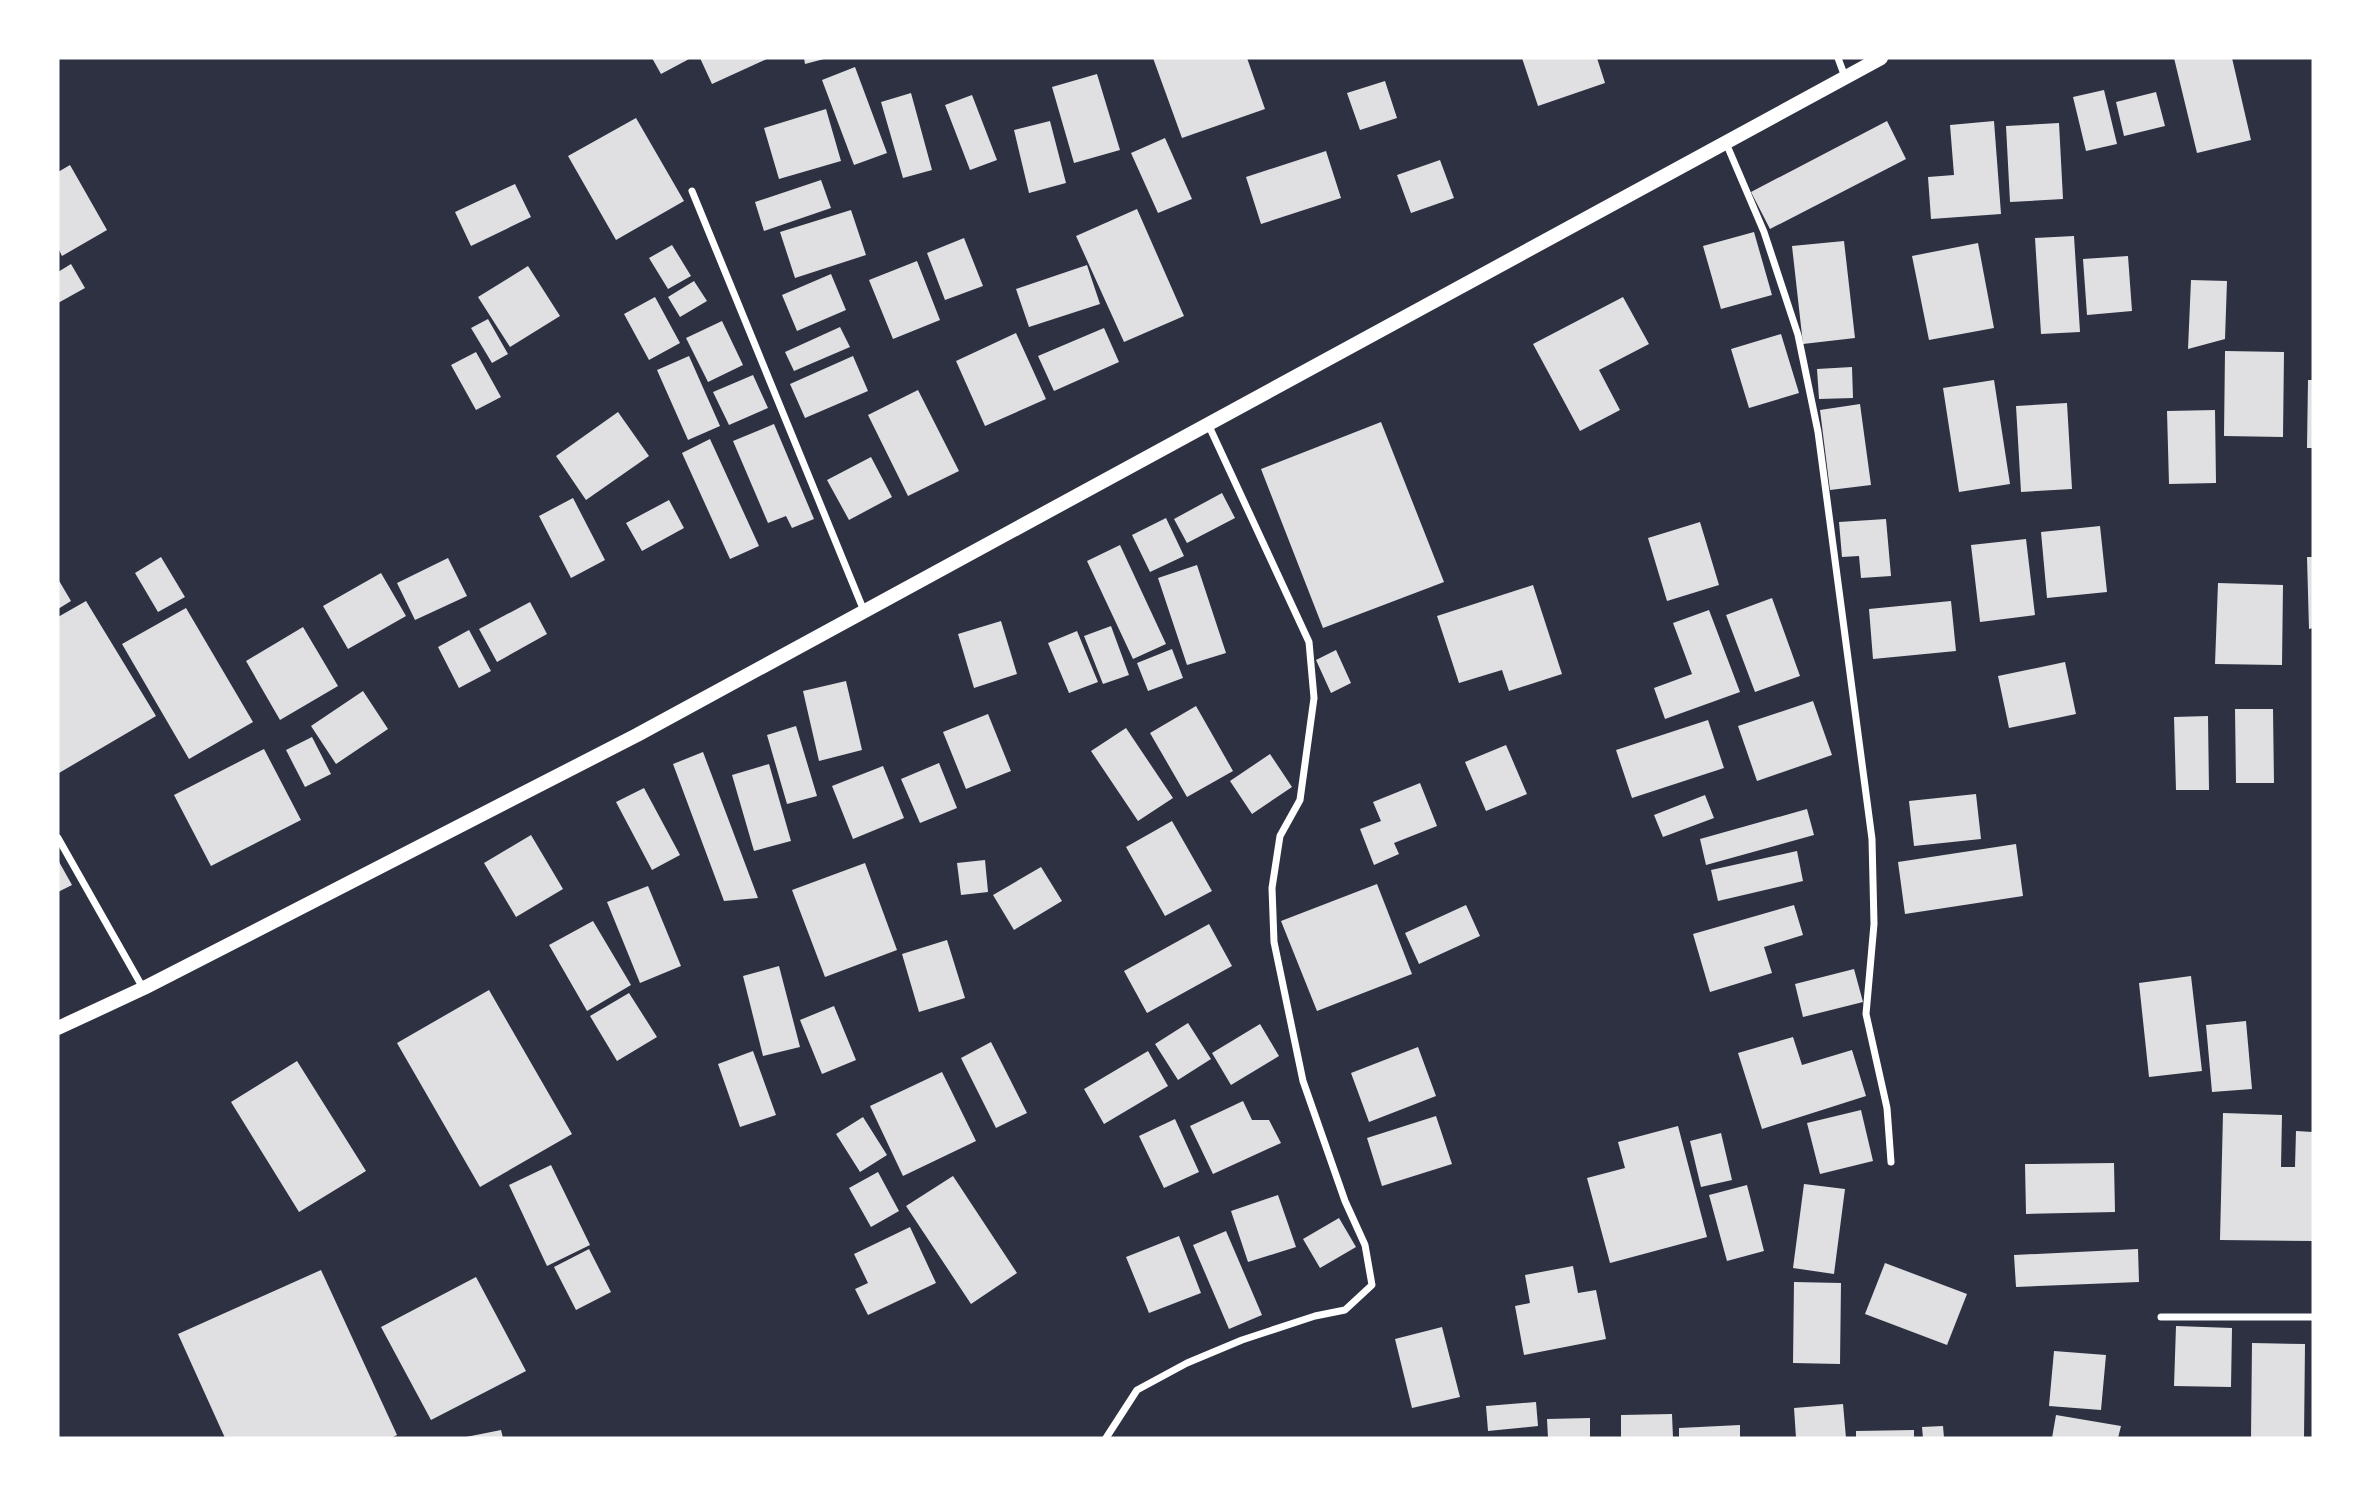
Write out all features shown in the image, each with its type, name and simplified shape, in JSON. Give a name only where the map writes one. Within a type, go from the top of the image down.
[{"type":"main road","points":[[58,1028],[144,988],[637,734],[1881,58]]},
{"type":"street","points":[[1838,58],[1845,77]]},
{"type":"street","points":[[1726,142],[1764,232],[1798,335],[1818,432],[1872,839],[1874,924],[1866,1014],[1887,1108],[1891,1162]]},
{"type":"street","points":[[692,191],[864,611]]},
{"type":"street","points":[[1106,1438],[1137,1390],[1187,1363],[1242,1340],[1315,1316],[1345,1310],[1371,1285],[1365,1245],[1345,1201],[1303,1081],[1274,942],[1272,887],[1280,836],[1300,800],[1314,698],[1309,642],[1208,424]]},
{"type":"street","points":[[58,838],[144,988]]},
{"type":"street","points":[[2161,1317],[2313,1317]]},
{"type":"building","points":[[652,58],[691,58],[661,74]]},
{"type":"building","points":[[700,58],[769,58],[712,84]]},
{"type":"building","points":[[804,58],[824,58],[824,59],[805,64]]},
{"type":"building","points":[[1153,58],[1247,58],[1265,109],[1182,138]]},
{"type":"building","points":[[1522,58],[1597,58],[1605,83],[1538,106]]},
{"type":"building","points":[[2174,58],[2232,58],[2251,140],[2197,153]]},
{"type":"building","points":[[855,67],[887,153],[854,165],[822,80]]},
{"type":"building","points":[[1097,74],[1120,150],[1074,163],[1052,87]]},
{"type":"building","points":[[1385,81],[1397,118],[1360,130],[1347,93]]},
{"type":"building","points":[[2104,90],[2117,144],[2086,151],[2073,97]]},
{"type":"building","points":[[2156,92],[2165,126],[2124,136],[2116,102]]},
{"type":"building","points":[[911,93],[932,170],[903,178],[881,102]]},
{"type":"building","points":[[972,95],[997,160],[970,170],[945,105]]},
{"type":"building","points":[[826,109],[841,161],[779,179],[764,128]]},
{"type":"building","points":[[636,118],[684,201],[616,240],[568,156]]},
{"type":"building","points":[[1050,121],[1066,183],[1029,193],[1014,130]]},
{"type":"building","points":[[1887,121],[1906,159],[1770,229],[1751,192]]},
{"type":"building","points":[[1994,121],[2001,214],[1931,219],[1928,177],[1954,175],[1950,125]]},
{"type":"building","points":[[2059,123],[2063,199],[2010,202],[2006,126]]},
{"type":"building","points":[[1165,138],[1192,199],[1158,213],[1131,153]]},
{"type":"building","points":[[1326,151],[1341,198],[1261,224],[1246,177]]},
{"type":"building","points":[[1440,160],[1454,198],[1411,213],[1397,175]]},
{"type":"building","points":[[70,165],[107,230],[62,256],[58,248],[58,172]]},
{"type":"building","points":[[821,180],[831,208],[764,231],[755,202]]},
{"type":"building","points":[[515,184],[531,217],[471,246],[455,212]]},
{"type":"building","points":[[1137,209],[1184,316],[1124,342],[1076,236]]},
{"type":"building","points":[[851,210],[866,255],[795,278],[780,232]]},
{"type":"building","points":[[1754,232],[1772,295],[1721,309],[1703,246]]},
{"type":"building","points":[[2074,236],[2080,332],[2041,334],[2035,238]]},
{"type":"building","points":[[964,238],[983,286],[945,300],[927,253]]},
{"type":"building","points":[[1844,241],[1855,338],[1803,344],[1792,246]]},
{"type":"building","points":[[1978,243],[1994,328],[1929,340],[1912,256]]},
{"type":"building","points":[[672,245],[691,276],[668,289],[649,258]]},
{"type":"building","points":[[2128,256],[2132,311],[2087,315],[2083,259]]},
{"type":"building","points":[[917,261],[940,320],[893,339],[869,280]]},
{"type":"building","points":[[71,264],[85,288],[58,303],[58,272]]},
{"type":"building","points":[[1087,265],[1100,304],[1029,327],[1016,289]]},
{"type":"building","points":[[528,266],[560,316],[510,347],[478,297]]},
{"type":"building","points":[[831,274],[846,310],[797,331],[782,295]]},
{"type":"building","points":[[2191,280],[2227,281],[2225,339],[2188,349]]},
{"type":"building","points":[[694,281],[707,301],[680,317],[668,297]]},
{"type":"building","points":[[655,297],[680,343],[649,360],[624,314]]},
{"type":"building","points":[[1623,297],[1649,344],[1599,370],[1620,410],[1580,431],[1533,344]]},
{"type":"building","points":[[488,319],[508,354],[492,363],[471,328]]},
{"type":"building","points":[[722,321],[743,365],[708,382],[686,338]]},
{"type":"building","points":[[840,327],[850,347],[794,371],[785,352]]},
{"type":"building","points":[[1104,328],[1119,362],[1054,391],[1038,356]]},
{"type":"building","points":[[1016,333],[1046,399],[985,426],[956,361]]},
{"type":"building","points":[[1781,334],[1799,393],[1749,408],[1731,349]]},
{"type":"building","points":[[2225,351],[2284,352],[2283,437],[2224,436]]},
{"type":"building","points":[[476,352],[501,397],[476,410],[451,365]]},
{"type":"building","points":[[689,356],[720,426],[688,440],[657,370]]},
{"type":"building","points":[[853,356],[868,391],[805,418],[790,384]]},
{"type":"building","points":[[1852,367],[1853,398],[1819,399],[1817,369]]},
{"type":"building","points":[[753,375],[768,408],[729,425],[713,392]]},
{"type":"building","points":[[1994,380],[2010,484],[1959,492],[1943,388]]},
{"type":"building","points":[[2308,380],[2313,380],[2313,448],[2307,448]]},
{"type":"building","points":[[918,390],[959,471],[908,496],[868,415]]},
{"type":"building","points":[[2067,403],[2072,489],[2021,492],[2016,406]]},
{"type":"building","points":[[1860,404],[1871,485],[1830,490],[1820,410]]},
{"type":"building","points":[[2215,410],[2216,483],[2169,484],[2167,411]]},
{"type":"building","points":[[618,412],[649,456],[586,500],[556,456]]},
{"type":"building","points":[[1381,422],[1444,582],[1323,628],[1261,469]]},
{"type":"building","points":[[774,424],[814,519],[792,528],[786,516],[768,523],[733,441]]},
{"type":"building","points":[[710,439],[759,546],[730,559],[682,453]]},
{"type":"building","points":[[871,457],[892,497],[849,520],[827,480]]},
{"type":"building","points":[[1222,493],[1235,518],[1187,543],[1174,519]]},
{"type":"building","points":[[573,498],[605,560],[571,578],[539,516]]},
{"type":"building","points":[[669,500],[684,528],[642,551],[626,523]]},
{"type":"building","points":[[1166,518],[1184,556],[1150,572],[1132,535]]},
{"type":"building","points":[[1886,519],[1891,576],[1861,578],[1859,556],[1842,557],[1839,522]]},
{"type":"building","points":[[1700,522],[1719,585],[1667,601],[1648,538]]},
{"type":"building","points":[[2100,526],[2107,592],[2047,598],[2041,532]]},
{"type":"building","points":[[2026,539],[2035,615],[1980,622],[1971,545]]},
{"type":"building","points":[[1120,545],[1166,644],[1133,659],[1087,561]]},
{"type":"building","points":[[161,557],[185,597],[158,612],[135,573]]},
{"type":"building","points":[[2307,557],[2313,557],[2313,628],[2309,629]]},
{"type":"building","points":[[448,558],[467,596],[415,620],[397,583]]},
{"type":"building","points":[[1197,565],[1226,653],[1187,665],[1158,578]]},
{"type":"building","points":[[381,573],[406,616],[348,649],[323,606]]},
{"type":"building","points":[[58,579],[71,601],[58,609]]},
{"type":"building","points":[[2218,583],[2283,585],[2282,665],[2215,664]]},
{"type":"building","points":[[1533,585],[1562,674],[1509,691],[1502,670],[1459,683],[1437,616]]},
{"type":"building","points":[[1772,598],[1800,676],[1755,692],[1726,615]]},
{"type":"building","points":[[86,601],[156,716],[59,773],[58,617]]},
{"type":"building","points":[[1951,601],[1956,651],[1873,659],[1869,609]]},
{"type":"building","points":[[530,602],[547,634],[497,662],[479,629]]},
{"type":"building","points":[[186,608],[253,722],[189,759],[122,644]]},
{"type":"building","points":[[1709,610],[1740,692],[1665,719],[1654,688],[1692,674],[1673,623]]},
{"type":"building","points":[[1001,621],[1017,674],[974,688],[958,634]]},
{"type":"building","points":[[1111,626],[1129,675],[1103,684],[1084,636]]},
{"type":"building","points":[[303,627],[338,686],[280,720],[246,661]]},
{"type":"building","points":[[469,630],[491,671],[459,688],[438,647]]},
{"type":"building","points":[[1077,631],[1098,682],[1069,693],[1048,643]]},
{"type":"building","points":[[1172,649],[1183,678],[1148,691],[1137,663]]},
{"type":"building","points":[[1336,650],[1351,683],[1331,693],[1316,660]]},
{"type":"building","points":[[2065,662],[2076,714],[2009,728],[1998,676]]},
{"type":"building","points":[[846,681],[862,750],[819,761],[803,691]]},
{"type":"building","points":[[363,691],[388,729],[336,764],[311,726]]},
{"type":"building","points":[[1813,701],[1832,755],[1757,781],[1738,726]]},
{"type":"building","points":[[1196,706],[1233,771],[1187,797],[1150,733]]},
{"type":"building","points":[[2235,709],[2273,709],[2274,783],[2236,783]]},
{"type":"building","points":[[988,714],[1011,771],[966,789],[943,732]]},
{"type":"building","points":[[2208,716],[2209,790],[2176,790],[2174,717]]},
{"type":"building","points":[[1708,720],[1724,768],[1632,798],[1616,750]]},
{"type":"building","points":[[796,726],[817,796],[787,804],[767,735]]},
{"type":"building","points":[[1126,728],[1173,798],[1138,821],[1091,751]]},
{"type":"building","points":[[312,737],[331,774],[305,787],[286,750]]},
{"type":"building","points":[[1506,745],[1527,794],[1486,811],[1465,762]]},
{"type":"building","points":[[264,749],[301,820],[211,866],[174,795]]},
{"type":"building","points":[[703,752],[758,898],[724,901],[673,764]]},
{"type":"building","points":[[1270,754],[1292,787],[1252,814],[1230,781]]},
{"type":"building","points":[[939,763],[957,808],[920,823],[901,779]]},
{"type":"building","points":[[769,764],[791,841],[754,851],[732,775]]},
{"type":"building","points":[[883,766],[904,818],[853,839],[832,786]]},
{"type":"building","points":[[1420,783],[1437,826],[1394,843],[1399,854],[1374,865],[1360,829],[1381,821],[1373,802]]},
{"type":"building","points":[[644,788],[680,855],[652,870],[616,802]]},
{"type":"building","points":[[1976,794],[1981,839],[1914,846],[1909,801]]},
{"type":"building","points":[[1705,795],[1714,818],[1663,837],[1654,815]]},
{"type":"building","points":[[1807,809],[1814,835],[1706,865],[1700,839]]},
{"type":"building","points":[[1172,821],[1212,891],[1165,916],[1126,847]]},
{"type":"building","points":[[531,835],[563,889],[516,917],[484,863]]},
{"type":"building","points":[[2016,844],[2023,896],[1905,914],[1898,862]]},
{"type":"building","points":[[1797,851],[1803,881],[1718,901],[1711,870]]},
{"type":"building","points":[[58,860],[72,885],[58,892]]},
{"type":"building","points":[[985,860],[988,892],[961,895],[957,863]]},
{"type":"building","points":[[865,863],[897,950],[825,977],[792,890]]},
{"type":"building","points":[[1041,867],[1062,901],[1014,930],[993,895]]},
{"type":"building","points":[[1377,884],[1412,974],[1317,1011],[1281,921]]},
{"type":"building","points":[[648,886],[681,966],[640,983],[607,902]]},
{"type":"building","points":[[1466,905],[1480,936],[1419,964],[1405,933]]},
{"type":"building","points":[[1794,905],[1803,935],[1764,947],[1772,973],[1710,992],[1693,934]]},
{"type":"building","points":[[593,921],[631,985],[587,1011],[549,945]]},
{"type":"building","points":[[1209,924],[1232,966],[1147,1013],[1124,971]]},
{"type":"building","points":[[947,940],[965,998],[919,1012],[902,954]]},
{"type":"building","points":[[779,966],[800,1047],[763,1056],[743,976]]},
{"type":"building","points":[[1854,969],[1863,1002],[1803,1017],[1795,984]]},
{"type":"building","points":[[2191,976],[2202,1071],[2149,1077],[2139,983]]},
{"type":"building","points":[[489,990],[572,1134],[480,1187],[397,1043]]},
{"type":"building","points":[[629,993],[657,1037],[617,1061],[590,1016]]},
{"type":"building","points":[[834,1006],[856,1060],[822,1074],[800,1020]]},
{"type":"building","points":[[2246,1021],[2252,1089],[2212,1092],[2206,1025]]},
{"type":"building","points":[[1188,1023],[1211,1059],[1178,1080],[1155,1044]]},
{"type":"building","points":[[1260,1024],[1279,1056],[1231,1085],[1212,1053]]},
{"type":"building","points":[[1793,1037],[1802,1065],[1852,1050],[1866,1096],[1762,1129],[1738,1053]]},
{"type":"building","points":[[991,1042],[1027,1113],[996,1128],[961,1058]]},
{"type":"building","points":[[1418,1047],[1436,1096],[1369,1122],[1351,1073]]},
{"type":"building","points":[[753,1051],[776,1115],[740,1127],[718,1064]]},
{"type":"building","points":[[1148,1051],[1168,1086],[1104,1124],[1084,1089]]},
{"type":"building","points":[[297,1061],[366,1171],[299,1212],[231,1102]]},
{"type":"building","points":[[942,1072],[976,1141],[903,1176],[870,1106]]},
{"type":"building","points":[[1243,1101],[1252,1120],[1269,1120],[1281,1143],[1213,1174],[1190,1126]]},
{"type":"building","points":[[1861,1110],[1873,1161],[1820,1174],[1807,1123]]},
{"type":"building","points":[[2223,1113],[2282,1115],[2281,1167],[2295,1167],[2296,1131],[2313,1132],[2313,1241],[2220,1240]]},
{"type":"building","points":[[1436,1116],[1452,1164],[1382,1186],[1367,1138]]},
{"type":"building","points":[[863,1117],[887,1155],[860,1172],[836,1134]]},
{"type":"building","points":[[1175,1119],[1199,1172],[1164,1188],[1139,1136]]},
{"type":"building","points":[[1678,1126],[1707,1237],[1610,1263],[1587,1178],[1625,1168],[1618,1142]]},
{"type":"building","points":[[1721,1133],[1732,1180],[1701,1187],[1690,1141]]},
{"type":"building","points":[[2114,1163],[2115,1212],[2026,1214],[2025,1164]]},
{"type":"building","points":[[551,1165],[590,1245],[547,1266],[509,1185]]},
{"type":"building","points":[[878,1172],[899,1211],[871,1227],[849,1188]]},
{"type":"building","points":[[953,1176],[1017,1273],[971,1304],[906,1206]]},
{"type":"building","points":[[1804,1184],[1845,1189],[1834,1274],[1793,1268]]},
{"type":"building","points":[[1747,1185],[1764,1251],[1727,1261],[1709,1195]]},
{"type":"building","points":[[1278,1195],[1296,1247],[1248,1262],[1231,1211]]},
{"type":"building","points":[[1339,1218],[1356,1247],[1320,1268],[1303,1239]]},
{"type":"building","points":[[910,1227],[936,1283],[868,1315],[855,1289],[868,1283],[854,1254]]},
{"type":"building","points":[[1226,1231],[1262,1315],[1229,1329],[1193,1245]]},
{"type":"building","points":[[1179,1236],[1201,1293],[1149,1313],[1126,1257]]},
{"type":"building","points":[[589,1249],[611,1292],[576,1310],[554,1267]]},
{"type":"building","points":[[2138,1249],[2139,1282],[2016,1287],[2014,1255]]},
{"type":"building","points":[[1885,1263],[1967,1294],[1947,1345],[1865,1314]]},
{"type":"building","points":[[1573,1266],[1578,1293],[1596,1290],[1606,1339],[1524,1355],[1515,1306],[1530,1303],[1525,1275]]},
{"type":"building","points":[[321,1270],[397,1435],[391,1438],[225,1438],[178,1334]]},
{"type":"building","points":[[476,1277],[526,1371],[431,1420],[381,1327]]},
{"type":"building","points":[[1794,1282],[1841,1283],[1840,1364],[1793,1363]]},
{"type":"building","points":[[2176,1326],[2232,1328],[2231,1387],[2174,1386]]},
{"type":"building","points":[[1442,1327],[1460,1397],[1412,1408],[1395,1339]]},
{"type":"building","points":[[2252,1343],[2305,1344],[2304,1438],[2251,1438]]},
{"type":"building","points":[[2054,1351],[2106,1355],[2101,1410],[2049,1406]]},
{"type":"building","points":[[1536,1402],[1538,1426],[1488,1431],[1486,1406]]},
{"type":"building","points":[[1843,1404],[1846,1438],[1796,1438],[1794,1408]]},
{"type":"building","points":[[1672,1414],[1673,1438],[1621,1438],[1621,1415]]},
{"type":"building","points":[[2056,1415],[2121,1426],[2118,1438],[2052,1438]]},
{"type":"building","points":[[1590,1418],[1590,1438],[1548,1438],[1547,1419]]},
{"type":"building","points":[[1740,1425],[1740,1438],[1679,1438],[1679,1428]]},
{"type":"building","points":[[1943,1426],[1944,1438],[1923,1438],[1922,1427]]},
{"type":"building","points":[[501,1430],[503,1438],[466,1438],[466,1437]]},
{"type":"building","points":[[1914,1430],[1914,1438],[1856,1438],[1856,1431]]}]
